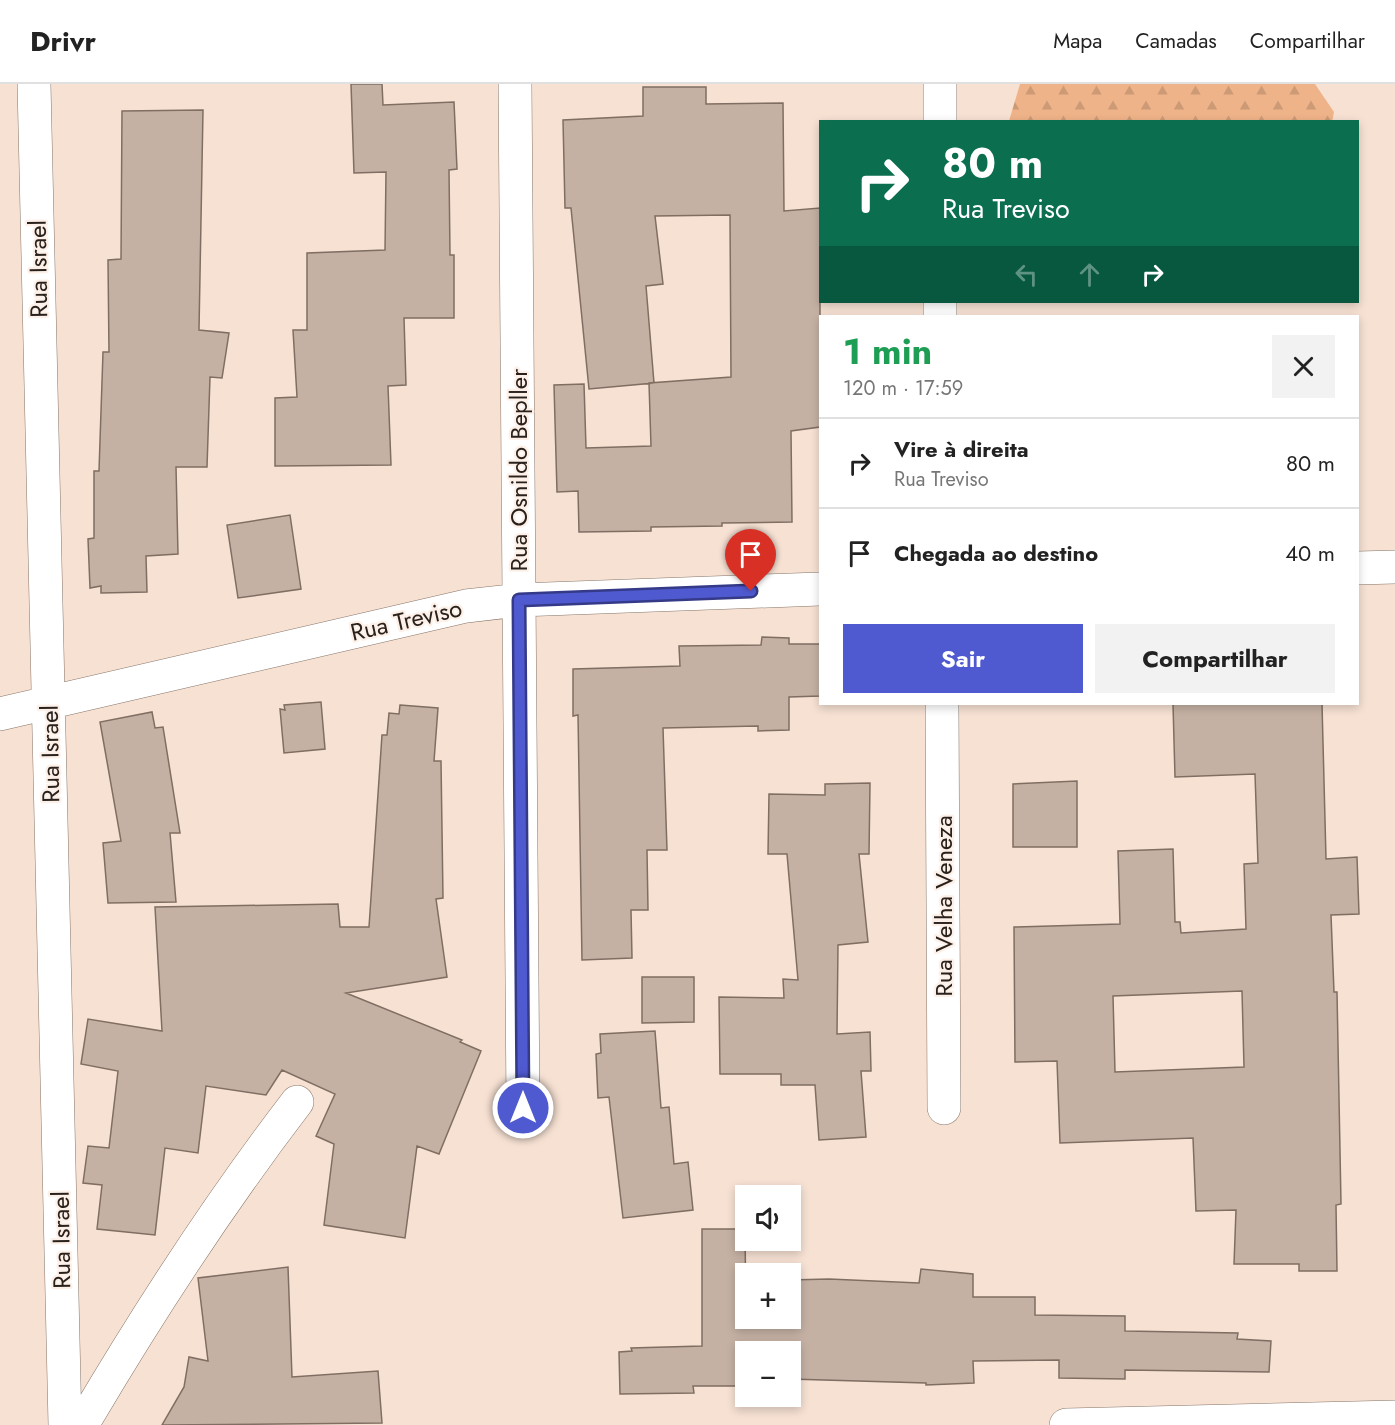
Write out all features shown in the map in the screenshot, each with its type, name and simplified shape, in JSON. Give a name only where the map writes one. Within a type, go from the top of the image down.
[{"type":"street","name":"Rua Israel","points":[[34,84],[65,1425]]},
{"type":"street","name":"Rua Osnildo Bepller","points":[[515,84],[523,1108]]},
{"type":"street","points":[[939,84],[940,120]]},
{"type":"street","points":[[1359,568],[1395,567]]},
{"type":"street","name":"Rua Treviso","points":[[0,714],[466,606],[519,600],[819,589]]},
{"type":"street","name":"Rua Velha Veneza","points":[[942,705],[944,1108]]},
{"type":"street","points":[[82,1425],[210,1221],[297,1102]]},
{"type":"street","points":[[1066,1425],[1395,1417]]},
{"type":"green space","points":[[1020,84],[1315,84],[1334,112],[1332,120],[1009,120]]},
{"type":"building","points":[[351,84],[382,84],[383,105],[454,102],[457,169],[449,170],[450,255],[454,255],[454,318],[404,318],[406,385],[388,386],[391,465],[275,466],[275,398],[297,397],[293,330],[307,330],[307,253],[385,250],[386,172],[354,173]]},
{"type":"building","points":[[643,87],[706,87],[706,104],[783,103],[784,211],[819,208],[819,427],[791,431],[792,522],[651,527],[651,531],[579,532],[578,491],[557,492],[554,385],[584,384],[586,448],[651,446],[649,383],[589,389],[571,208],[565,208],[563,120],[643,116]],"holes":[[[730,215],[731,377],[654,383],[646,286],[663,284],[655,216]]]},
{"type":"building","points":[[203,110],[199,330],[229,333],[222,378],[210,377],[207,467],[176,467],[178,554],[146,556],[147,592],[101,593],[101,586],[90,588],[88,539],[94,538],[94,471],[99,471],[103,352],[109,352],[108,260],[121,259],[122,111]]},
{"type":"building","points":[[290,515],[301,589],[238,598],[227,525]]},
{"type":"building","points":[[762,637],[789,638],[789,644],[819,644],[819,696],[789,697],[789,730],[758,731],[758,726],[663,728],[667,850],[647,850],[648,910],[631,910],[632,958],[582,960],[578,715],[573,716],[573,669],[680,666],[679,646],[761,645]]},
{"type":"building","points":[[321,702],[325,749],[284,753],[280,709],[285,710],[284,705]]},
{"type":"building","points":[[400,705],[438,708],[434,761],[441,761],[443,898],[436,899],[447,977],[346,993],[462,1040],[460,1042],[481,1051],[439,1154],[417,1146],[405,1238],[324,1225],[334,1144],[316,1136],[335,1094],[282,1070],[266,1095],[206,1086],[198,1153],[165,1148],[155,1235],[97,1229],[102,1185],[83,1183],[88,1146],[109,1148],[118,1071],[81,1064],[88,1019],[162,1031],[155,907],[338,904],[340,927],[369,927],[382,735],[387,735],[389,713],[399,714]]},
{"type":"building","points":[[1173,705],[1322,705],[1326,859],[1357,857],[1359,914],[1331,915],[1334,992],[1337,992],[1341,1204],[1336,1205],[1337,1271],[1299,1271],[1299,1264],[1234,1264],[1236,1210],[1196,1211],[1193,1138],[1060,1143],[1057,1061],[1015,1062],[1014,927],[1120,924],[1118,851],[1173,849],[1175,922],[1180,922],[1181,933],[1246,929],[1244,864],[1258,863],[1255,774],[1175,777]],"holes":[[[1242,991],[1244,1067],[1115,1072],[1113,996]]]},
{"type":"building","points":[[152,712],[155,728],[163,727],[180,833],[170,833],[176,902],[108,903],[103,843],[121,841],[100,722]]},
{"type":"building","points":[[1077,781],[1077,847],[1013,847],[1013,784]]},
{"type":"building","points":[[870,783],[869,854],[859,854],[868,942],[838,945],[837,1034],[870,1032],[871,1071],[861,1071],[866,1137],[819,1140],[815,1085],[781,1085],[781,1074],[720,1074],[719,997],[784,998],[783,979],[798,980],[787,854],[768,854],[769,794],[825,795],[825,784]]},
{"type":"building","points":[[642,977],[694,977],[694,1022],[642,1023]]},
{"type":"building","points":[[655,1031],[661,1108],[669,1107],[674,1164],[688,1162],[693,1210],[623,1218],[609,1097],[598,1098],[596,1054],[601,1053],[600,1034]]},
{"type":"building","points":[[702,1229],[735,1229],[735,1251],[745,1251],[745,1263],[735,1263],[735,1329],[801,1329],[801,1280],[919,1283],[921,1269],[973,1274],[973,1297],[1035,1297],[1035,1315],[1125,1316],[1125,1331],[1238,1333],[1237,1339],[1271,1341],[1269,1372],[1125,1370],[1125,1379],[1059,1378],[1059,1360],[973,1361],[974,1383],[926,1385],[926,1383],[801,1379],[801,1341],[735,1341],[735,1386],[693,1386],[694,1393],[620,1394],[619,1352],[632,1351],[631,1348],[702,1346]]},
{"type":"building","points":[[288,1267],[292,1377],[378,1371],[382,1423],[162,1425],[184,1387],[189,1357],[208,1361],[198,1278]]},
{"type":"route","points":[[523,1108],[519,600],[751,591]]}]
